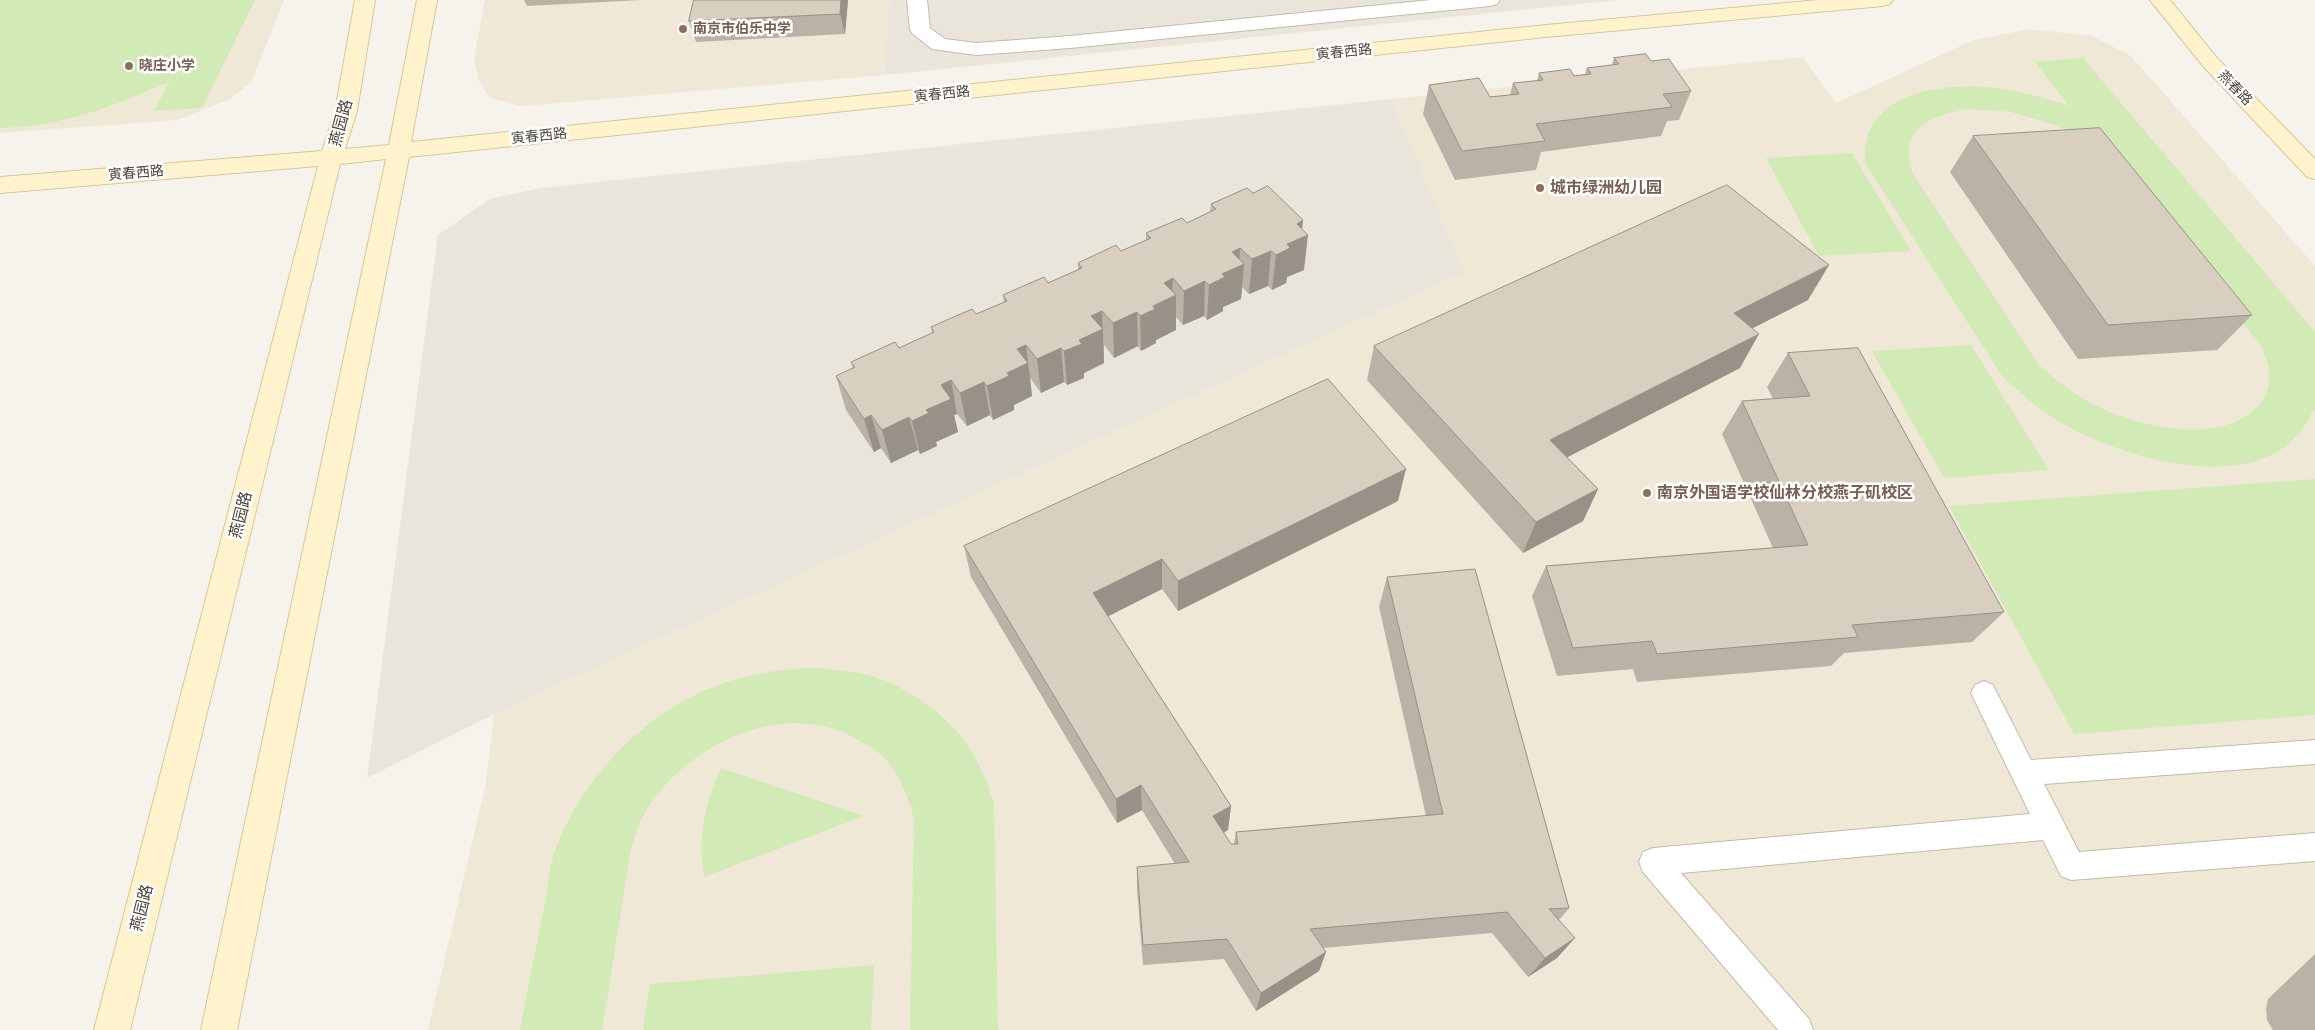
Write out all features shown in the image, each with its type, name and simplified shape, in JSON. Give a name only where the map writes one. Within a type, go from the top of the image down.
[{"type":"street","name":"燕园路","points":[[112,1030],[331,158],[346,111],[364,0]]},
{"type":"street","points":[[219,1030],[399,151],[427,0]]},
{"type":"street","points":[[917,0],[920,30],[939,45],[976,49],[1070,42],[1490,0]]},
{"type":"street","name":"寅春西路","points":[[0,185],[331,158],[1546,31],[1883,0]]},
{"type":"street","name":"燕春路","points":[[2160,0],[2210,62],[2315,172]]},
{"type":"lane","points":[[1984,693],[2071,866],[2315,847]]},
{"type":"lane","points":[[2024,773],[2315,752]]},
{"type":"lane","points":[[1798,1030],[1653,862],[2051,826]]},
{"type":"shaded area","name":"晓庄小学","points":[[0,0],[284,0],[252,81],[230,99],[177,120],[0,133]]},
{"type":"shaded area","name":"南京市伯乐中学","points":[[485,0],[889,0],[884,75],[522,106],[490,98],[479,81],[474,58]]},
{"type":"shaded area","points":[[889,0],[1619,0],[884,75]]},
{"type":"shaded area","name":"南京外国语学校仙林分校燕子矶校区","points":[[2029,29],[2092,36],[2131,56],[2315,266],[2315,1030],[428,1030],[486,783],[494,714],[1464,272],[1391,99],[1803,57],[1836,103],[1974,40]]},
{"type":"shaded area","points":[[1391,99],[1465,272],[494,714],[367,778],[438,235],[490,199],[540,188]]},
{"type":"green space","name":"晓庄小学","points":[[0,0],[255,0],[202,108],[154,111],[170,81],[129,99],[87,114],[44,124],[0,128]]},
{"type":"green space","points":[[2083,58],[2315,332],[2315,412],[2313,410],[2293,440],[2265,458],[2231,466],[2194,466],[2155,459],[2118,448],[2083,434],[2041,409],[2002,376],[1865,163],[1867,139],[1876,120],[1890,106],[1929,90],[1951,87],[1995,88],[2033,95],[2069,106],[2035,62]],"holes":[[[1968,109],[2011,112],[2055,125],[2076,135],[2110,160],[2262,347],[2268,366],[2269,380],[2265,397],[2254,410],[2239,420],[2222,426],[2185,430],[2166,428],[2129,419],[2092,404],[2064,386],[2039,365],[1913,174],[1909,159],[1910,146],[1914,136],[1920,127],[1930,121]]]},
{"type":"green space","points":[[1852,153],[1911,251],[1819,256],[1766,158]]},
{"type":"green space","points":[[1971,345],[2049,470],[1944,478],[1872,351]]},
{"type":"green space","points":[[2315,479],[2315,715],[2074,734],[1949,506]]},
{"type":"green space","points":[[812,668],[848,671],[866,675],[883,680],[914,695],[942,716],[954,728],[965,741],[984,775],[994,804],[998,1030],[910,1030],[914,818],[907,797],[899,778],[891,766],[880,754],[870,747],[855,738],[827,727],[797,723],[767,726],[738,735],[710,748],[685,766],[663,787],[646,811],[632,845],[602,1030],[520,1030],[545,904],[550,868],[556,848],[569,819],[605,766],[627,742],[652,722],[679,704],[707,689],[756,674]]},
{"type":"green space","points":[[721,768],[864,816],[704,877],[702,834],[704,821],[710,795]]},
{"type":"green space","points":[[874,965],[871,1030],[643,1030],[650,984]]},
{"type":"building","points":[[694,0],[841,0],[840,14],[689,21]]},
{"type":"building","points":[[1646,54],[1651,61],[1669,59],[1691,91],[1663,94],[1672,107],[1536,124],[1545,141],[1462,151],[1429,85],[1479,78],[1490,97],[1519,94],[1513,83],[1543,80],[1539,73],[1570,69],[1574,76],[1591,74],[1587,68],[1619,64],[1614,58]]},
{"type":"building","points":[[2100,128],[2252,315],[2108,325],[1973,136]]},
{"type":"building","points":[[1727,185],[1829,265],[1734,313],[1759,334],[1550,440],[1598,489],[1536,522],[1374,346]]},
{"type":"building","points":[[1268,186],[1303,220],[1297,224],[1308,235],[1287,244],[1290,248],[1276,255],[1271,251],[1252,259],[1240,248],[1232,252],[1244,264],[1222,274],[1225,277],[1209,285],[1205,281],[1184,291],[1173,278],[1164,283],[1176,295],[1153,306],[1155,309],[1140,316],[1137,312],[1113,323],[1102,311],[1091,316],[1103,329],[1079,340],[1082,344],[1064,351],[1061,348],[1037,359],[1026,345],[1017,349],[1028,363],[1007,373],[1009,376],[987,386],[984,382],[960,393],[951,380],[941,385],[951,399],[926,410],[929,413],[912,421],[909,417],[882,430],[871,415],[864,419],[836,376],[855,367],[851,362],[895,342],[899,348],[934,332],[931,327],[972,309],[976,314],[1007,301],[1003,295],[1044,277],[1048,283],[1082,268],[1078,263],[1116,245],[1121,251],[1151,238],[1146,233],[1182,218],[1187,223],[1216,209],[1211,204],[1247,188],[1253,193]]},
{"type":"building","points":[[1858,348],[2004,612],[1852,625],[1858,637],[1657,654],[1652,641],[1573,648],[1546,566],[1808,545],[1742,401],[1810,396],[1788,353]]},
{"type":"building","points":[[1328,379],[1406,469],[1178,581],[1162,559],[1093,593],[1231,806],[1213,816],[1231,844],[1238,844],[1236,832],[1443,814],[1387,577],[1475,569],[1569,908],[1549,909],[1575,938],[1545,958],[1507,912],[1310,929],[1326,952],[1261,993],[1227,939],[1143,945],[1137,867],[1189,862],[1141,785],[1116,799],[964,546]]},
{"type":"place","name":"南京市伯乐中学","points":[[683,29]]},
{"type":"place","name":"晓庄小学","points":[[129,66]]},
{"type":"place","name":"城市绿洲幼儿园","points":[[1540,188]]},
{"type":"place","name":"南京外国语学校仙林分校燕子矶校区","points":[[1647,493]]}]
